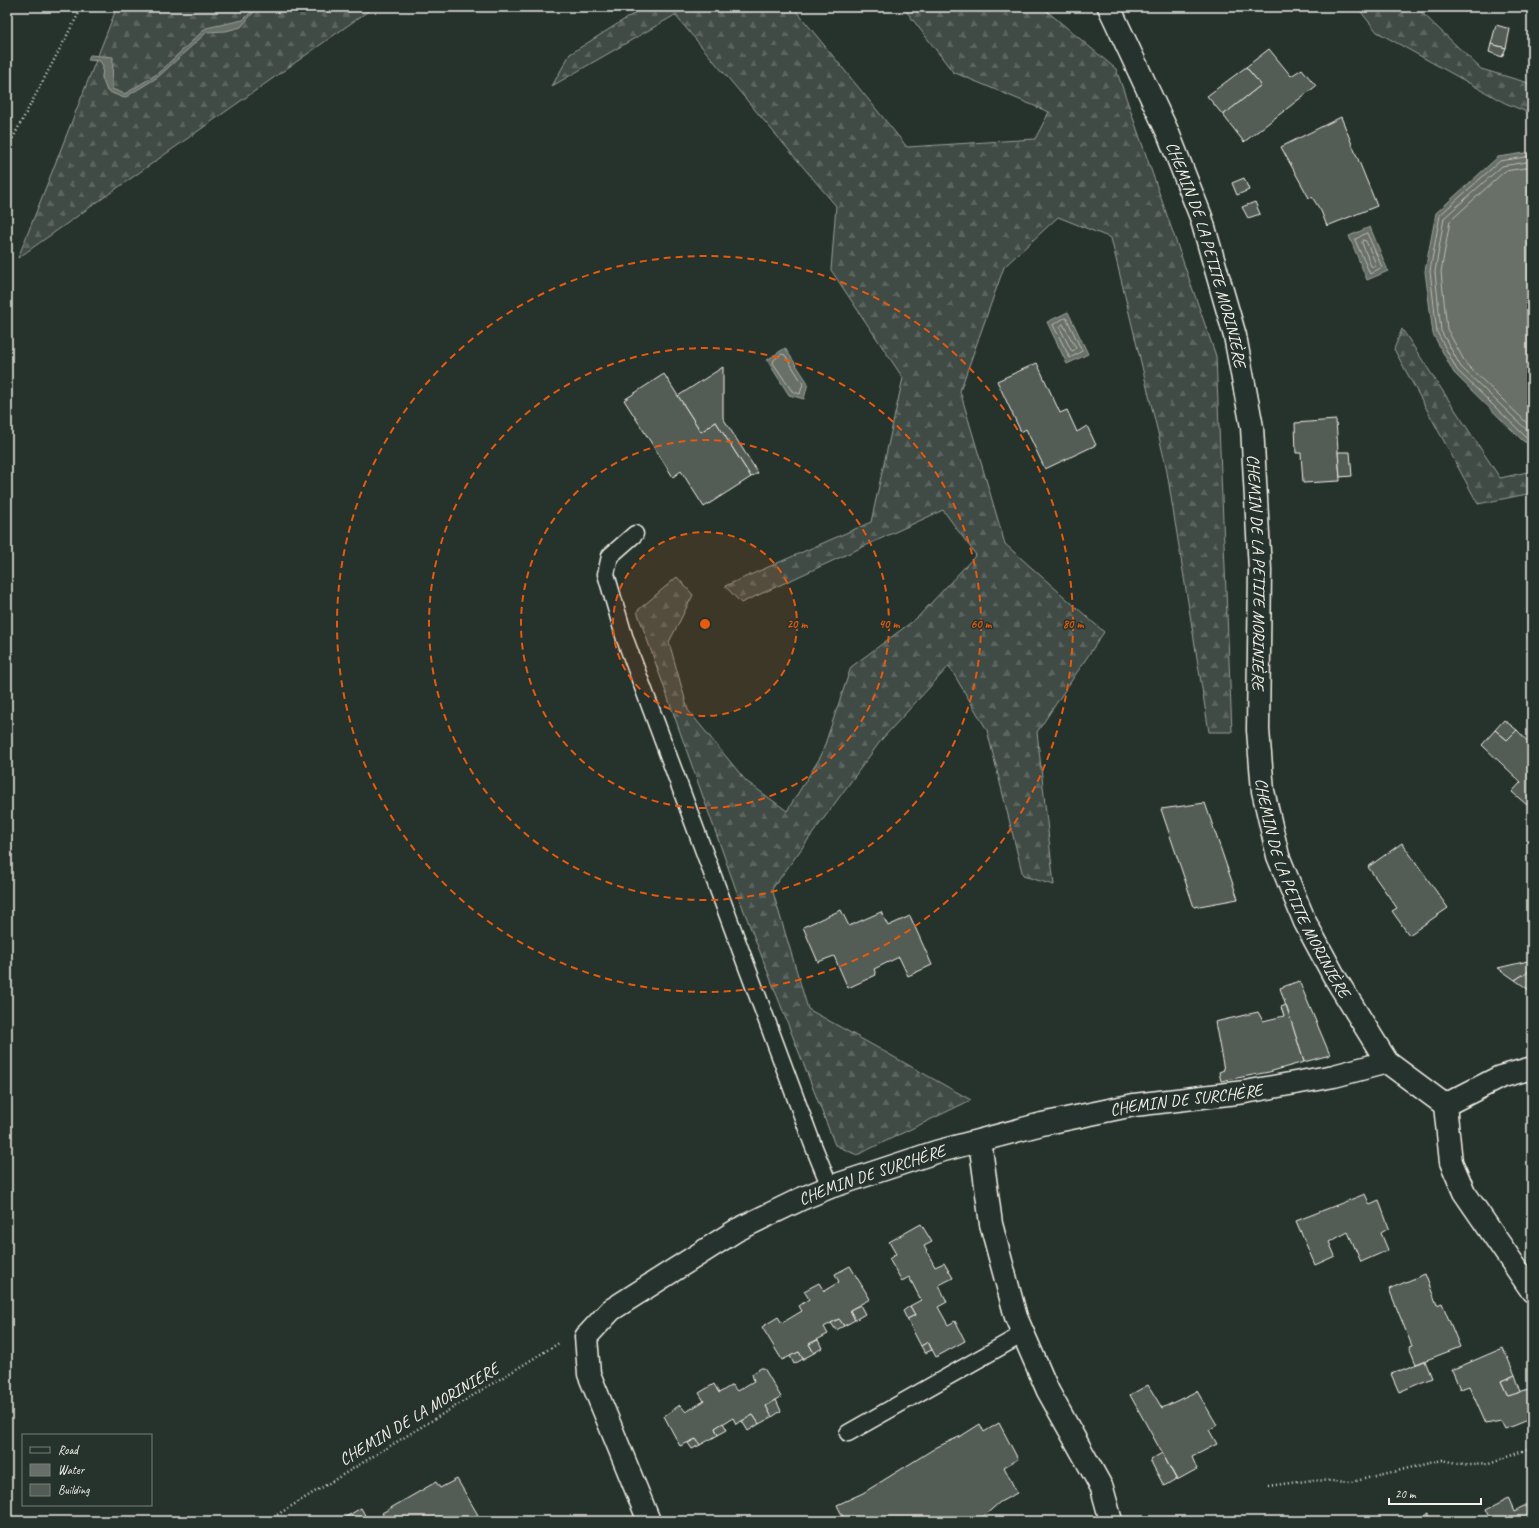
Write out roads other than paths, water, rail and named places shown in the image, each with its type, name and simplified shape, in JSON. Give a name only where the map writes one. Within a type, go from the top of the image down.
[{"type":"street","name":"CHEMIN DE LA PETITE MORINIÈRE","points":[[1109,7],[1171,140],[1201,218],[1235,336],[1252,427],[1260,570],[1258,730],[1263,791],[1278,856],[1306,922],[1334,976],[1387,1062],[1445,1105]]},
{"type":"street","name":"CHEMIN DE SURCHÈRE","points":[[649,1521],[588,1374],[586,1337],[611,1310],[737,1230],[801,1199],[830,1187],[936,1152],[980,1140],[1042,1124],[1134,1105],[1245,1092],[1334,1076],[1387,1062]]},
{"type":"street","points":[[1532,1068],[1500,1077],[1445,1105],[1451,1162],[1464,1192],[1532,1291]]},
{"type":"street","points":[[980,1140],[991,1224],[1016,1317],[1048,1391],[1102,1488],[1111,1521]]},
{"type":"lane","points":[[635,534],[610,556],[606,574],[623,632],[810,1138],[830,1187]]},
{"type":"lane","points":[[848,1434],[1023,1334]]},
{"type":"water","points":[[256,7],[258,7],[241,27],[226,31],[207,32],[158,77],[124,98],[107,91],[102,78],[103,66],[100,61],[88,60],[90,55],[113,57],[112,89],[125,94],[157,74],[206,28],[243,20]]},
{"type":"water","points":[[1532,152],[1532,446],[1523,441],[1454,373],[1433,334],[1425,271],[1436,213],[1498,157]]},
{"type":"water","points":[[1370,227],[1388,271],[1367,280],[1349,236]]},
{"type":"water","points":[[1068,312],[1088,354],[1067,364],[1047,322]]},
{"type":"water","points":[[785,348],[808,383],[804,399],[789,395],[767,360]]}]
